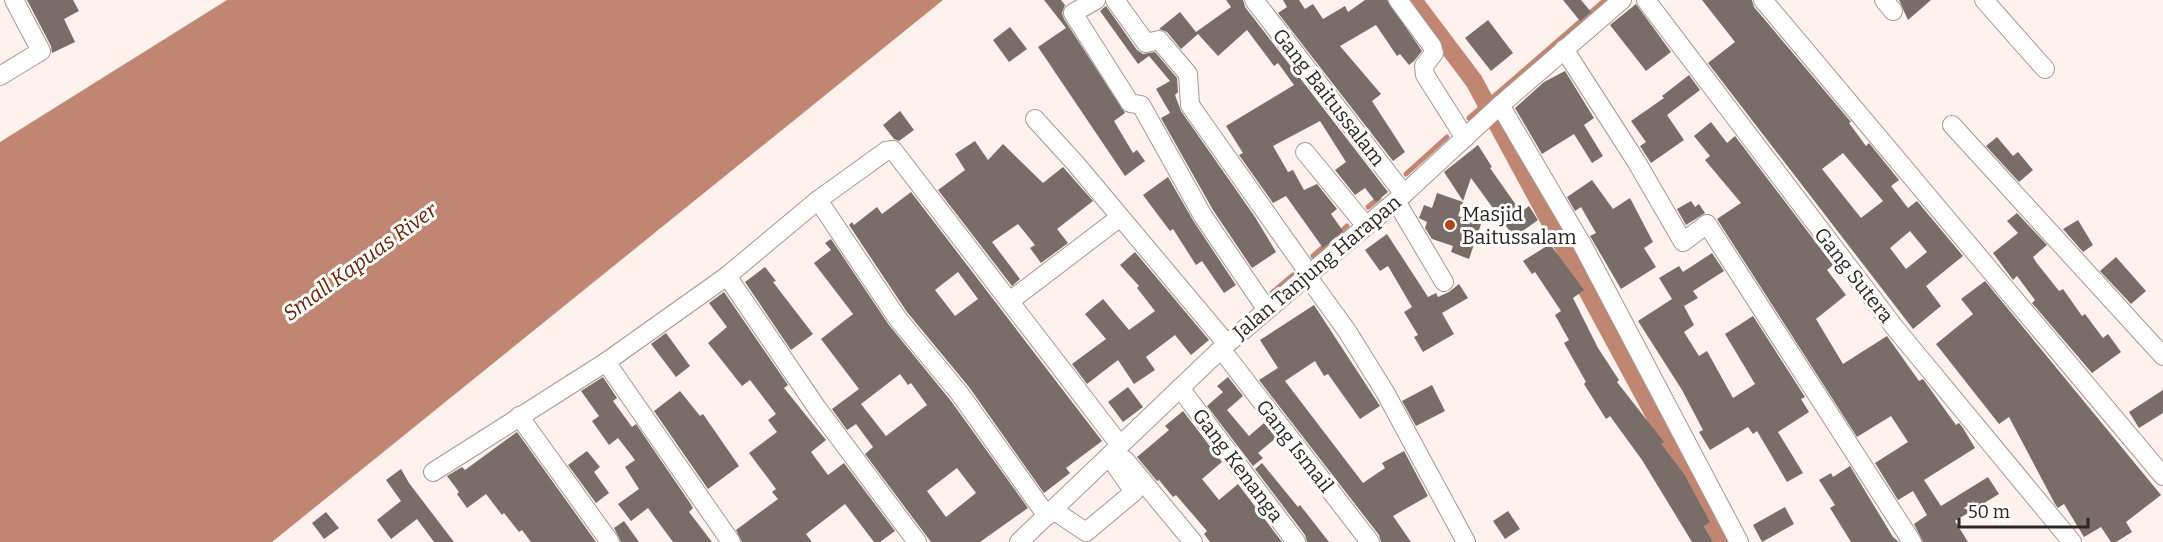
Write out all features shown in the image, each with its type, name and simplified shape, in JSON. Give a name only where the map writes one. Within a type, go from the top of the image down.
[{"type":"street","points":[[0,76],[40,51],[14,0]]},
{"type":"street","points":[[1096,0],[1073,13],[1130,103],[1141,105],[1203,216],[1267,310]]},
{"type":"street","points":[[1115,0],[1146,43],[1159,40],[1184,68],[1190,80],[1190,105],[1347,331],[1385,392],[1466,542]]},
{"type":"street","name":"Gang Baitussalam","points":[[1254,0],[1400,197],[1444,282]]},
{"type":"street","points":[[1398,0],[1432,46],[1434,53],[1424,66],[1425,75],[1466,137]]},
{"type":"street","name":"Jalan Tanjung Harapan","points":[[1019,542],[1224,347],[1400,197],[1499,106],[1622,0]]},
{"type":"street","name":"Gang Sutera","points":[[1646,0],[1888,319],[2072,542]]},
{"type":"street","points":[[1763,0],[2163,476]]},
{"type":"street","points":[[1984,0],[2045,69]]},
{"type":"street","points":[[1564,50],[1636,161],[1683,243],[1707,224],[1912,542]]},
{"type":"street","points":[[1499,106],[1583,246],[1739,542]]},
{"type":"street","name":"Gang Ismail","points":[[1035,119],[1076,164],[1224,347],[1370,542]]},
{"type":"street","points":[[1952,126],[2163,356]]},
{"type":"street","points":[[433,472],[606,362],[727,276],[818,200],[886,151],[893,150],[1010,301],[1115,450],[1193,542]]},
{"type":"street","points":[[1305,152],[1366,226]]},
{"type":"street","points":[[818,200],[898,319],[960,394],[1050,513],[1086,532],[1134,492],[1115,450]]},
{"type":"street","points":[[1010,301],[1119,218]]},
{"type":"street","points":[[727,276],[817,408],[917,542]]},
{"type":"street","points":[[606,362],[731,542]]},
{"type":"street","name":"Gang Kenanga","points":[[1180,388],[1296,542]]},
{"type":"street","points":[[519,416],[609,542]]},
{"type":"water","name":"Small Kapuas River","points":[[227,0],[943,0],[272,542],[0,542],[0,142]]},
{"type":"building","points":[[27,0],[73,0],[79,11],[64,19],[75,42],[52,53],[51,46]]},
{"type":"building","points":[[1044,0],[1061,0],[1065,5],[1062,13],[1064,19],[1125,113],[1114,121],[1133,153],[1137,150],[1145,161],[1125,176],[1038,47],[1066,28]]},
{"type":"building","points":[[1226,0],[1243,0],[1245,7],[1388,192],[1376,202],[1365,188],[1355,195],[1335,170],[1346,162],[1320,121],[1273,146],[1288,172],[1293,170],[1304,190],[1317,184],[1337,209],[1331,214],[1343,231],[1323,248],[1286,196],[1273,203],[1239,155],[1243,153],[1226,126],[1294,85],[1278,63],[1274,66],[1247,30],[1218,56],[1198,34],[1181,49],[1167,32],[1159,29],[1180,12],[1196,32],[1231,7]]},
{"type":"building","points":[[1283,0],[1299,0],[1305,9],[1313,4],[1323,19],[1345,6],[1348,12],[1365,0],[1387,0],[1422,51],[1409,65],[1400,54],[1397,56],[1376,25],[1340,46],[1381,94],[1372,101],[1405,152],[1393,161],[1278,13],[1287,7]]},
{"type":"building","points":[[1563,0],[1581,0],[1591,12],[1580,21]]},
{"type":"building","points":[[1702,0],[1752,0],[1754,7],[1851,122],[1849,123],[1866,146],[1869,143],[1899,180],[1891,186],[1908,208],[1917,201],[1963,256],[1926,286],[1941,306],[1913,329],[1708,63],[1735,42]],"holes":[[[1843,153],[1883,201],[1861,218],[1822,169]],[[1910,231],[1927,252],[1906,269],[1890,248]]]},
{"type":"building","points":[[1899,0],[1931,0],[1908,20]]},
{"type":"building","points":[[1636,4],[1671,52],[1646,71],[1610,25]]},
{"type":"building","points":[[1106,6],[1137,50],[1143,54],[1155,52],[1177,78],[1178,92],[1175,95],[1181,111],[1255,217],[1276,252],[1252,268],[1213,210],[1161,118],[1170,113],[1156,89],[1170,81],[1149,56],[1138,64],[1100,11]]},
{"type":"building","points":[[1488,20],[1513,53],[1491,71],[1465,38]]},
{"type":"building","points":[[1010,27],[1027,49],[1009,62],[993,40]]},
{"type":"building","points":[[1565,71],[1594,118],[1584,125],[1603,156],[1592,163],[1574,134],[1542,154],[1515,108],[1544,82]]},
{"type":"building","points":[[1689,75],[1700,90],[1667,115],[1684,140],[1651,163],[1640,146],[1646,142],[1631,121],[1664,98],[1662,96]]},
{"type":"building","points":[[900,111],[914,130],[899,141],[894,139],[883,125]]},
{"type":"building","points":[[1711,122],[1727,143],[1735,136],[1833,265],[1827,270],[1846,295],[1816,319],[1843,364],[1887,336],[1919,381],[1923,379],[1956,425],[1959,423],[1963,428],[1975,448],[1924,480],[1941,506],[1988,477],[1999,494],[1955,521],[1968,542],[1923,542],[1914,524],[1927,515],[1913,491],[1898,500],[1875,463],[1908,442],[1891,416],[1857,437],[1717,219],[1741,203],[1705,160],[1710,156],[1694,136]]},
{"type":"building","points":[[1997,137],[2013,156],[2018,152],[2033,170],[2019,182],[1986,146]]},
{"type":"building","points":[[975,141],[988,160],[1003,144],[1043,183],[1063,167],[1093,201],[1057,229],[1068,243],[1041,263],[1030,248],[1035,245],[1018,224],[992,242],[1020,279],[1012,286],[938,190],[965,170],[955,154]]},
{"type":"building","points":[[1478,145],[1492,167],[1490,168],[1521,212],[1529,206],[1538,220],[1514,237],[1471,178],[1463,201],[1444,172]]},
{"type":"building","points":[[1168,177],[1194,222],[1236,285],[1224,293],[1202,261],[1196,265],[1173,229],[1170,231],[1143,195]]},
{"type":"building","points":[[1592,180],[1613,209],[1630,198],[1653,242],[1644,248],[1656,267],[1621,289],[1590,236],[1596,233],[1581,207],[1575,211],[1567,197]]},
{"type":"building","points":[[911,192],[1102,441],[1066,468],[1070,473],[1044,493],[969,387],[907,312],[849,225],[852,222],[854,225],[877,207],[882,214]],"holes":[[[958,272],[978,299],[955,316],[935,290]]]},
{"type":"building","points":[[1437,193],[1463,202],[1458,216],[1481,224],[1469,259],[1451,252],[1453,246],[1432,239],[1425,228],[1427,222],[1419,218],[1424,205],[1432,208]]},
{"type":"building","points":[[1691,201],[1695,207],[1699,204],[1705,213],[1686,225],[1677,209]]},
{"type":"building","points":[[2017,213],[2047,245],[2033,257],[2036,262],[2059,291],[2063,289],[2082,316],[2085,314],[2103,338],[2108,334],[2121,352],[2092,373],[2032,303],[2035,300],[2017,276],[2013,280],[1993,253],[2018,233],[2007,221]]},
{"type":"building","points":[[2078,220],[2093,245],[2083,252],[2063,229]]},
{"type":"building","points":[[1387,234],[1428,297],[1436,293],[1438,297],[1459,284],[1468,298],[1442,313],[1454,334],[1423,352],[1414,337],[1418,335],[1404,312],[1412,307],[1388,266],[1380,271],[1365,250]]},
{"type":"building","points":[[831,239],[889,325],[951,401],[1028,508],[980,542],[931,542],[865,454],[873,447],[856,424],[847,430],[832,409],[859,389],[821,339],[853,314],[814,263],[831,250],[825,243]],"holes":[[[900,374],[908,385],[911,383],[927,405],[886,436],[861,404]],[[957,468],[976,493],[946,517],[927,491]]]},
{"type":"building","points":[[1550,244],[1584,290],[1573,298],[1598,348],[1619,380],[1617,382],[1664,442],[1661,444],[1684,474],[1710,522],[1704,526],[1713,542],[1692,542],[1642,460],[1610,416],[1606,419],[1584,384],[1586,382],[1564,343],[1569,340],[1555,315],[1561,311],[1535,272],[1532,274],[1523,261]]},
{"type":"building","points":[[1135,252],[1209,340],[1191,355],[1175,335],[1146,357],[1155,370],[1134,384],[1118,360],[1087,384],[1072,364],[1106,339],[1085,314],[1103,299],[1129,330],[1155,311],[1137,288],[1139,286],[1120,265]]},
{"type":"building","points":[[1712,253],[1724,271],[1693,291],[1698,298],[1684,306],[1694,325],[1684,332],[1699,356],[1707,351],[1733,398],[1755,384],[1725,334],[1753,316],[1805,397],[1801,399],[1809,412],[1778,432],[1803,473],[1787,482],[1757,431],[1753,434],[1748,427],[1710,450],[1699,432],[1703,430],[1682,390],[1638,321],[1672,299],[1659,278],[1679,266],[1683,272]]},
{"type":"building","points":[[2116,257],[2146,291],[2131,304],[2100,271]]},
{"type":"building","points":[[765,267],[776,281],[773,282],[813,334],[791,350],[745,282]]},
{"type":"building","points":[[1985,281],[2161,495],[2126,522],[2132,532],[2116,542],[2111,542],[2101,527],[2084,537],[2064,504],[2058,508],[2055,504],[2009,417],[1999,424],[1936,344],[1973,314],[1961,299]]},
{"type":"building","points":[[724,292],[788,385],[784,388],[826,440],[811,452],[828,475],[844,463],[895,531],[880,542],[874,542],[845,504],[806,534],[812,542],[742,542],[736,530],[778,499],[772,492],[776,489],[749,453],[777,432],[768,420],[776,414],[750,380],[742,386],[708,343],[727,327],[709,303]]},
{"type":"building","points":[[1314,305],[1380,406],[1360,419],[1328,374],[1324,376],[1315,361],[1285,381],[1363,483],[1385,468],[1382,463],[1404,451],[1428,496],[1393,516],[1411,542],[1381,542],[1379,535],[1259,380],[1278,368],[1260,340]]},
{"type":"building","points":[[666,333],[690,366],[676,377],[651,344]]},
{"type":"building","points":[[603,377],[617,398],[613,401],[632,427],[636,424],[690,503],[693,508],[689,512],[712,542],[673,542],[648,508],[631,521],[618,504],[639,489],[625,467],[635,460],[618,438],[609,445],[592,421],[599,416],[581,391]]},
{"type":"building","points":[[1228,377],[1243,396],[1227,410],[1249,436],[1264,423],[1276,438],[1258,453],[1263,458],[1253,466],[1207,406],[1223,392],[1217,386]]},
{"type":"building","points":[[1432,385],[1445,411],[1416,426],[1402,401]]},
{"type":"building","points":[[1128,387],[1143,407],[1123,422],[1108,402]]},
{"type":"building","points":[[2163,390],[2163,413],[2139,428],[2129,412]]},
{"type":"building","points":[[680,391],[700,416],[703,414],[739,466],[708,489],[654,411]]},
{"type":"building","points":[[1183,411],[1222,462],[1202,479],[1219,500],[1238,484],[1282,542],[1210,542],[1204,534],[1207,531],[1176,495],[1173,497],[1137,457],[1169,430],[1165,426]]},
{"type":"building","points":[[517,432],[596,542],[531,542],[522,530],[519,532],[504,513],[502,515],[486,494],[467,508],[447,476],[462,467],[465,470]]},
{"type":"building","points":[[587,451],[600,467],[594,472],[609,493],[596,503],[568,465]]},
{"type":"building","points":[[1262,463],[1298,507],[1300,505],[1329,542],[1307,542],[1305,535],[1255,469]]},
{"type":"building","points":[[1850,466],[1893,537],[1899,542],[1851,542],[1830,508],[1835,505],[1819,480],[1831,473],[1833,477]]},
{"type":"building","points":[[401,469],[454,542],[434,542],[417,519],[391,539],[377,520],[401,501],[386,480]]},
{"type":"building","points":[[1785,507],[1794,524],[1762,542],[1753,525]]},
{"type":"building","points":[[1508,511],[1520,529],[1505,539],[1493,521]]},
{"type":"building","points":[[326,512],[339,528],[324,539],[312,523]]},
{"type":"building","points":[[624,521],[639,542],[621,542],[614,528]]},
{"type":"waterway","points":[[1413,0],[1474,81],[1723,542]]},
{"type":"waterway","points":[[1469,118],[1605,0]]},
{"type":"waterway","points":[[1406,174],[1447,137]]},
{"type":"waterway","points":[[1368,207],[1379,198]]},
{"type":"waterway","points":[[1337,235],[1347,226]]},
{"type":"waterway","points":[[1313,256],[1328,243]]},
{"type":"waterway","points":[[1272,293],[1293,275]]},
{"type":"place","name":"Masjid Baitussalam","points":[[1450,225]]}]
